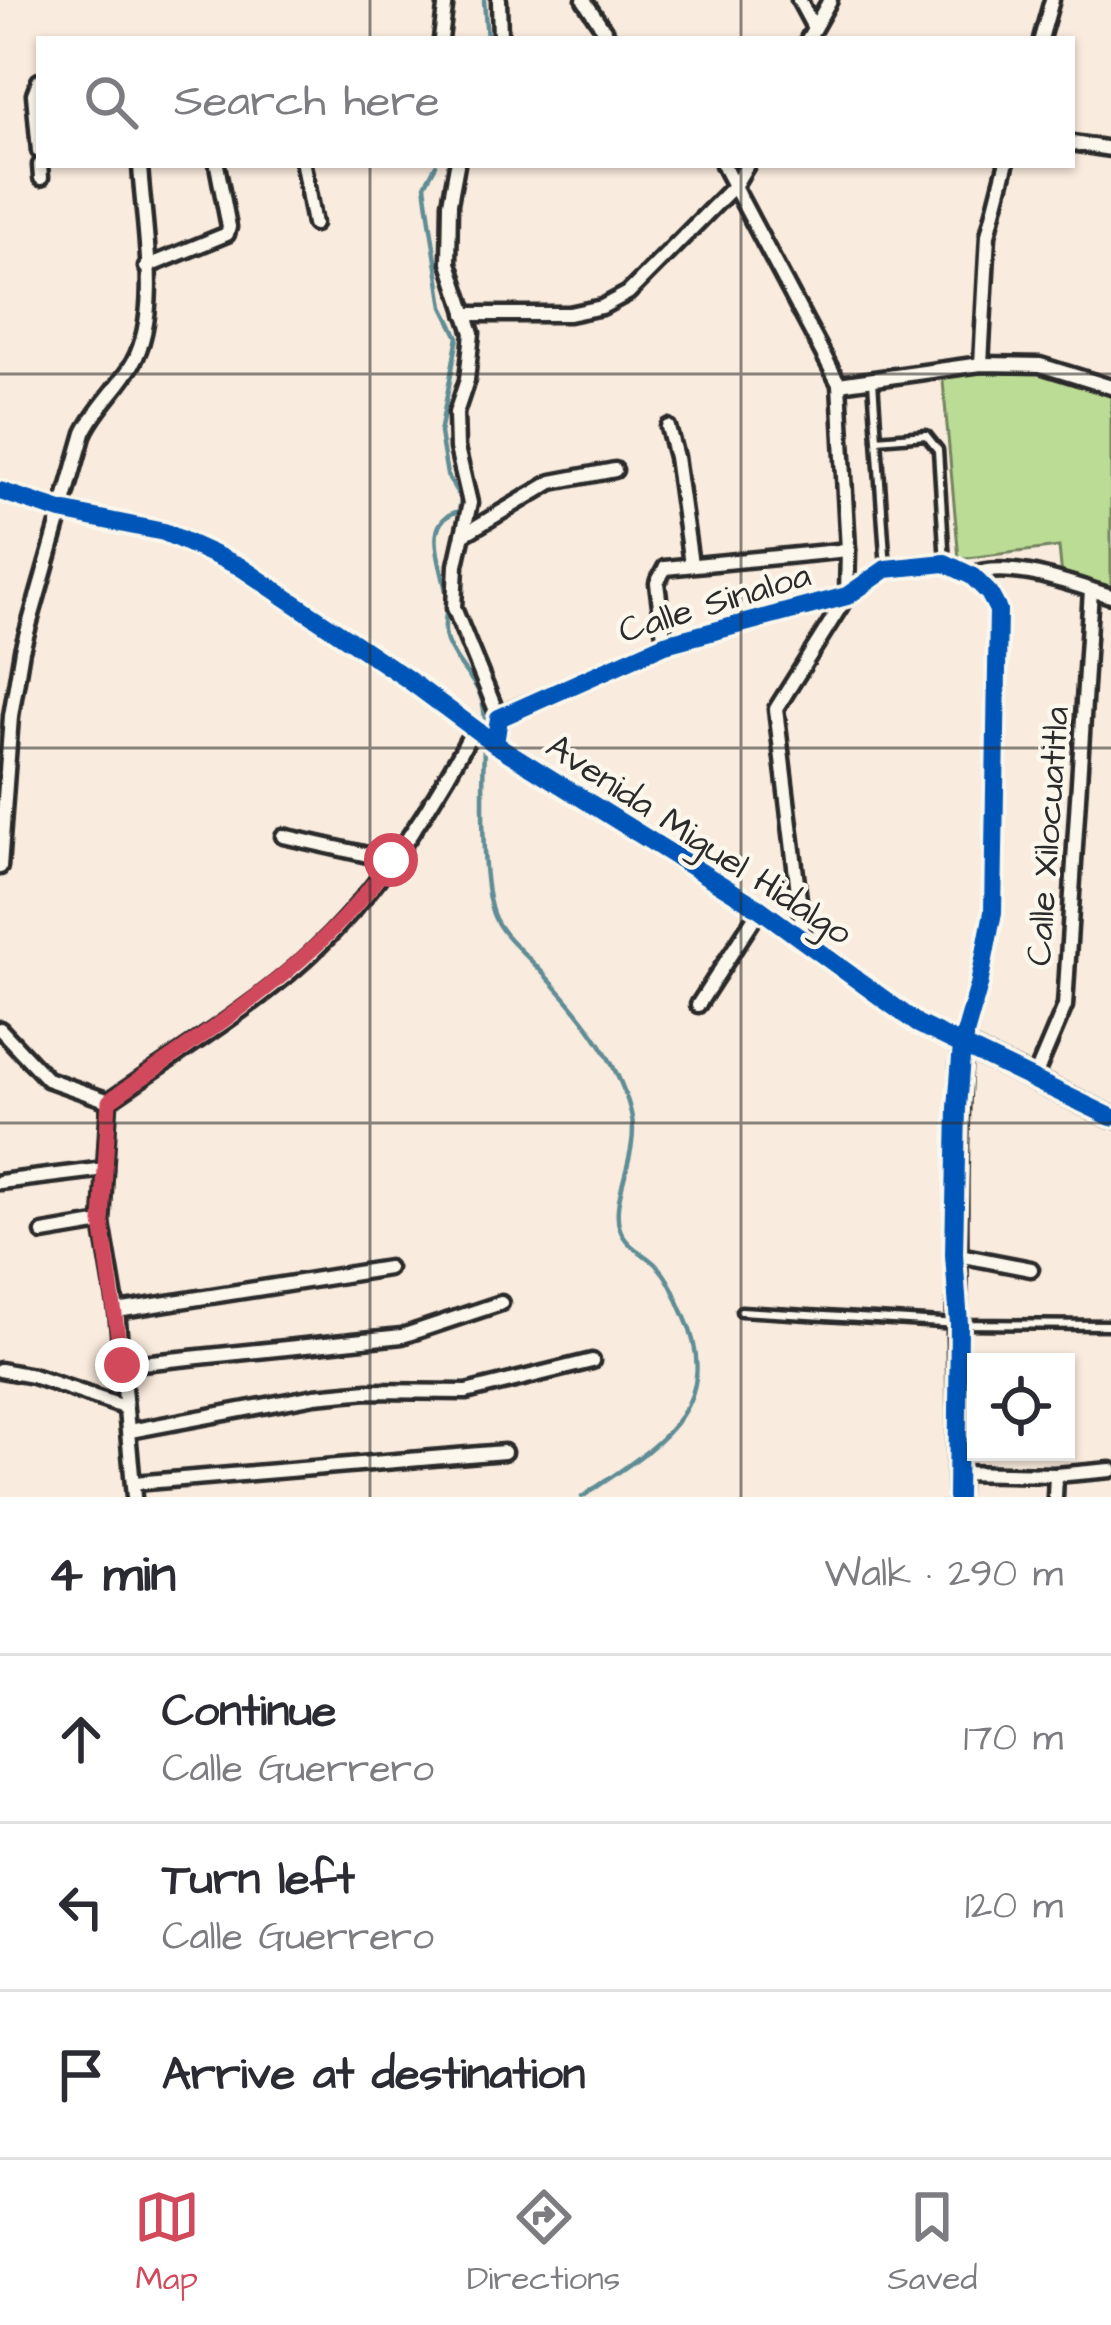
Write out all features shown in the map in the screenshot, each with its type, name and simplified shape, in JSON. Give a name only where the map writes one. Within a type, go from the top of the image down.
[{"type":"street","points":[[441,36],[446,0]]},
{"type":"street","points":[[500,0],[500,36]]},
{"type":"street","points":[[584,0],[608,36]]},
{"type":"street","points":[[800,0],[811,32]]},
{"type":"street","points":[[811,32],[830,0]]},
{"type":"street","points":[[1042,36],[1052,0]]},
{"type":"street","points":[[1075,143],[1111,149]]},
{"type":"street","points":[[0,867],[10,716],[22,650],[92,417],[135,361],[148,324],[140,168]]},
{"type":"street","points":[[146,267],[226,234],[229,227],[218,168]]},
{"type":"street","points":[[304,168],[314,224]]},
{"type":"street","points":[[456,168],[450,203],[449,263],[472,333],[456,413],[457,448],[470,503],[456,565],[454,608],[499,718],[495,744]]},
{"type":"street","points":[[725,168],[839,384],[847,596],[776,709],[804,941]]},
{"type":"street","points":[[465,314],[569,314],[602,307],[628,292],[735,185],[745,168]]},
{"type":"street","points":[[981,364],[988,235],[1005,168]]},
{"type":"street","points":[[839,384],[981,364],[1040,364],[1111,387]]},
{"type":"street","points":[[668,427],[691,564]]},
{"type":"street","points":[[466,532],[552,482],[614,470]]},
{"type":"street","name":"Avenida Miguel Hidalgo","points":[[0,491],[62,511],[164,532],[239,566],[495,744],[760,909],[918,1024],[1111,1117]]},
{"type":"street","points":[[665,644],[657,583],[664,568],[848,550]]},
{"type":"street","points":[[886,568],[945,563],[972,576],[998,610],[994,912],[962,1045],[954,1254],[959,1324],[957,1497]]},
{"type":"street","name":"Calle Sinaloa","points":[[499,718],[665,644],[847,596],[886,568]]},
{"type":"street","points":[[972,576],[1008,568],[1111,596]]},
{"type":"street","name":"Calle Xilocuatitla","points":[[1034,1079],[1066,1006],[1091,590]]},
{"type":"street","points":[[109,1101],[309,956],[362,901],[455,764],[474,728]]},
{"type":"street","points":[[283,836],[391,860]]},
{"type":"street","points":[[698,1005],[760,909]]},
{"type":"street","points":[[0,1029],[46,1078],[109,1101]]},
{"type":"street","points":[[109,1101],[102,1222],[117,1311],[134,1490],[504,1453]]},
{"type":"street","points":[[0,1182],[105,1168]]},
{"type":"street","points":[[44,1233],[102,1222]]},
{"type":"street","points":[[954,1254],[1030,1269]]},
{"type":"street","points":[[117,1311],[388,1268]]},
{"type":"street","points":[[122,1365],[402,1336],[501,1303]]},
{"type":"street","points":[[130,1431],[315,1396],[368,1390],[480,1390],[592,1361]]},
{"type":"street","points":[[0,1370],[34,1376],[124,1407]]},
{"type":"street","points":[[957,1473],[1056,1475],[1111,1470]]},
{"type":"street","points":[[1054,1497],[1056,1475]]},
{"type":"lane","points":[[872,379],[886,568]]},
{"type":"lane","points":[[877,439],[926,434],[934,440],[945,563]]},
{"type":"lane","points":[[740,1311],[959,1324],[1111,1325]]},
{"type":"green space","points":[[1045,368],[1111,395],[1111,590],[1062,577],[1059,547],[959,559],[942,370]]},
{"type":"waterway","points":[[484,0],[487,36]]},
{"type":"waterway","points":[[434,168],[425,185],[443,307],[458,337],[440,433],[447,475],[461,499],[459,511],[439,525],[437,549],[447,600],[447,640],[479,692],[485,730]]},
{"type":"waterway","points":[[484,742],[484,855],[493,914],[507,936],[582,1018],[625,1092],[633,1128],[618,1204],[620,1229],[666,1277],[695,1349],[696,1378],[689,1403],[675,1425],[582,1497]]},
{"type":"cycle path","points":[[0,491],[61,511],[164,532],[239,566],[495,744],[760,909],[918,1024],[1111,1117]]},
{"type":"cycle path","points":[[495,744],[499,718],[665,644],[847,596],[886,569],[945,563],[972,576],[989,593],[998,610],[993,912],[962,1045],[957,1108],[957,1497]]},
{"type":"route","points":[[122,1365],[102,1222],[109,1101],[309,956],[362,901],[391,860]]}]
